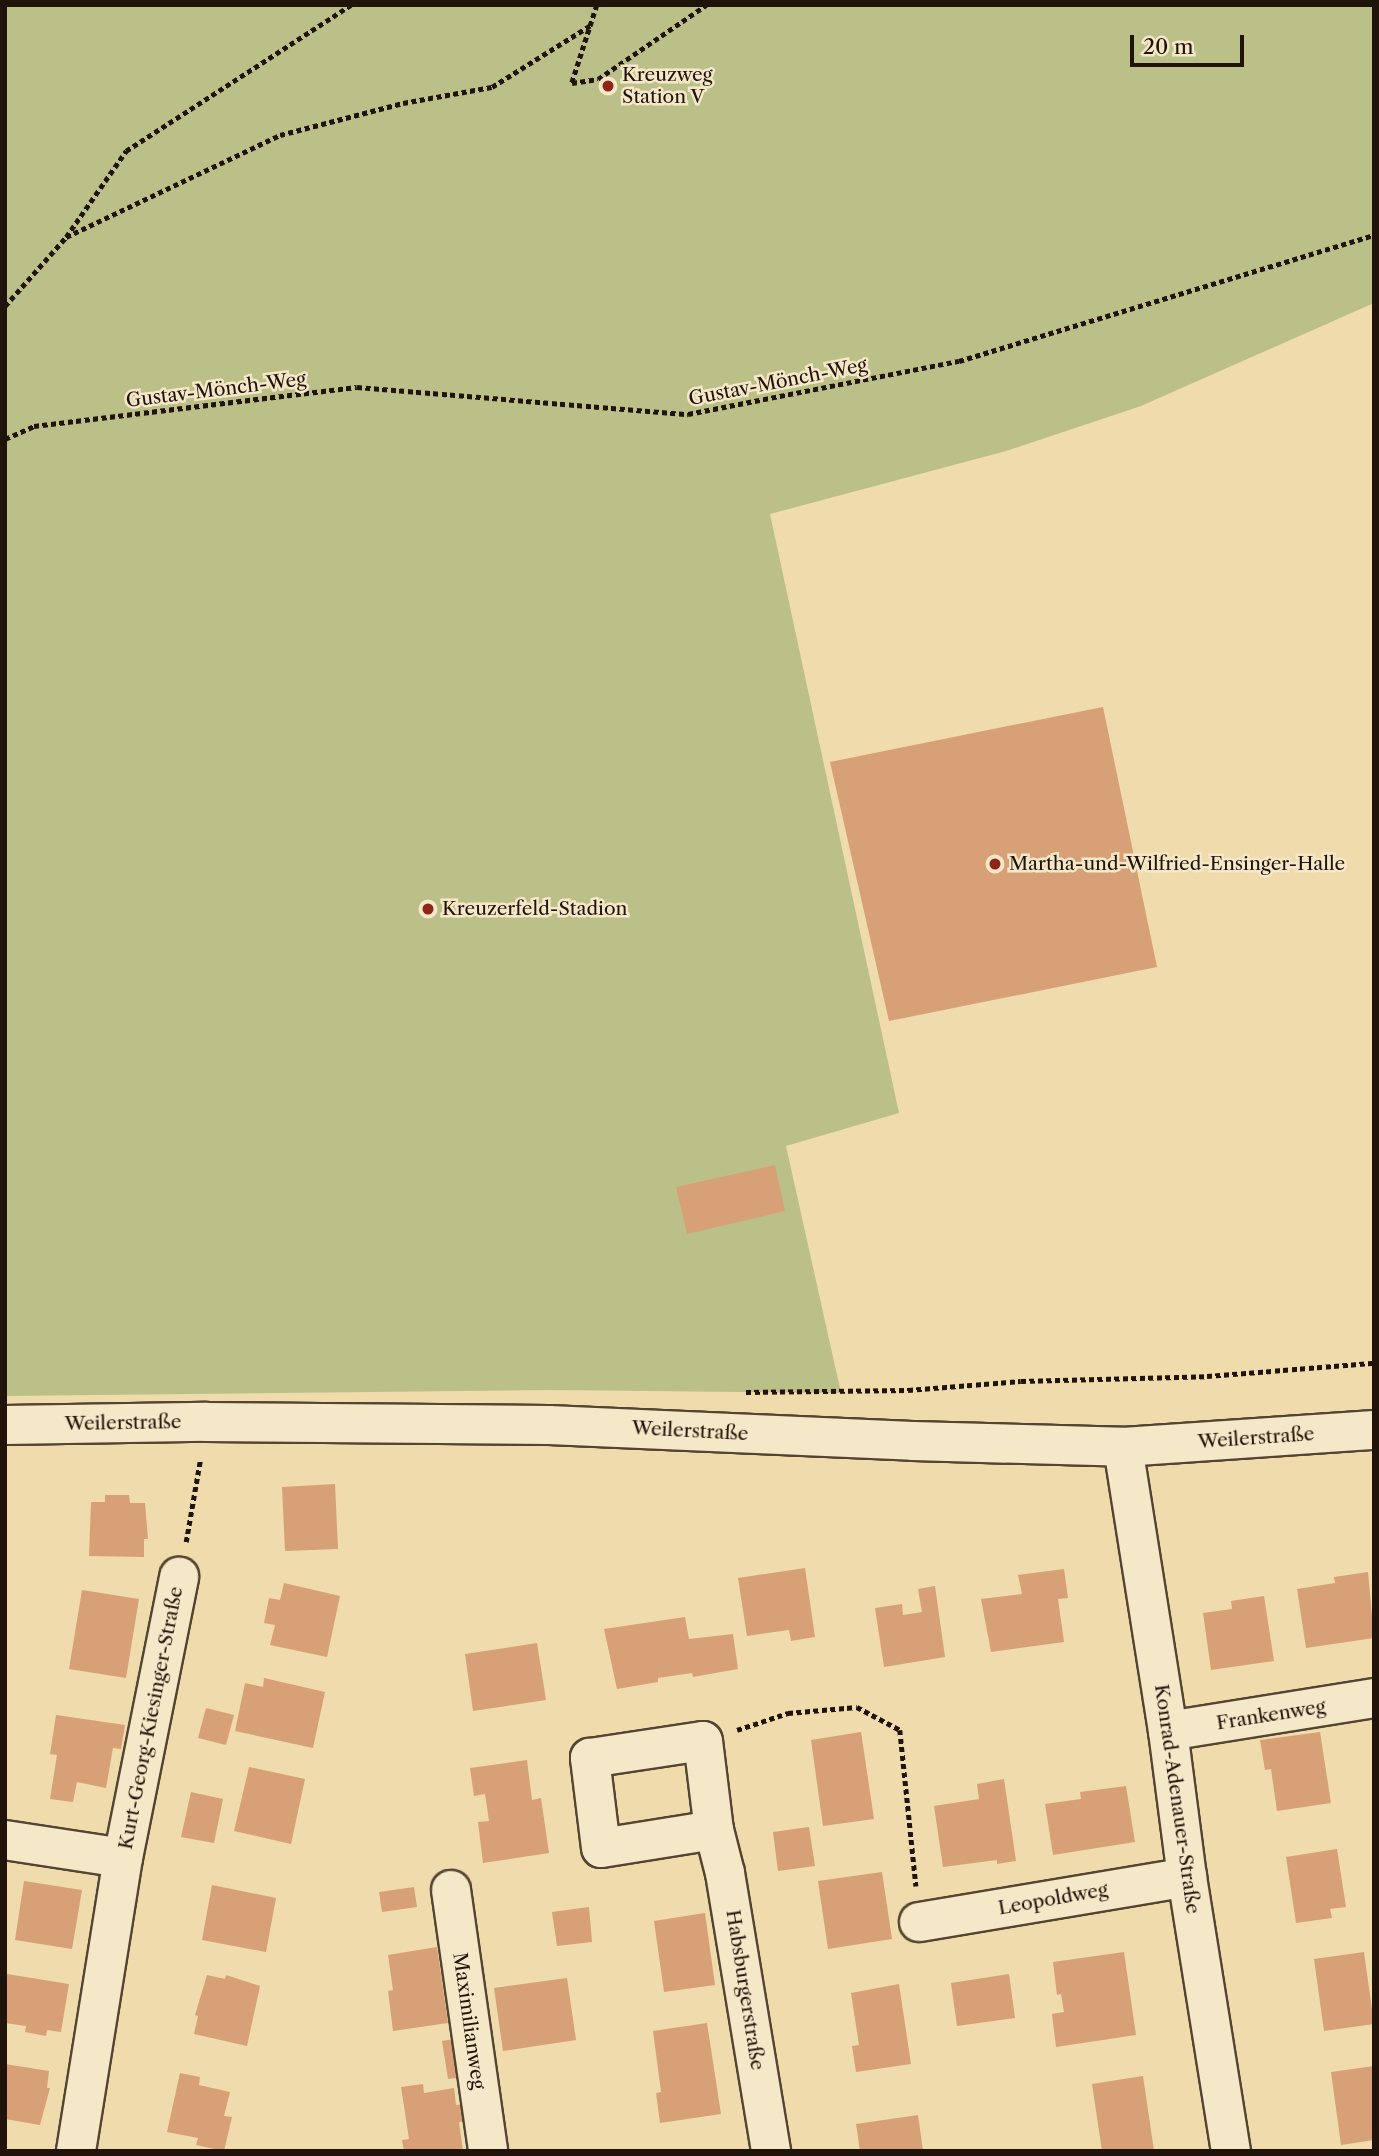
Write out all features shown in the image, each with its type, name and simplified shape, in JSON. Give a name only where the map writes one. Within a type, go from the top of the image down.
[{"type":"street","name":"Weilerstraße","points":[[5,1425],[206,1422],[549,1425],[1124,1447],[1374,1430]]},
{"type":"street","name":"Konrad-Adenauer-Straße","points":[[1124,1447],[1168,1731],[1186,1877],[1231,2151]]},
{"type":"street","name":"Kurt-Georg-Kiesinger-Straße","points":[[76,2151],[123,1858],[179,1577]]},
{"type":"street","name":"Frankenweg","points":[[1168,1731],[1374,1698]]},
{"type":"street","name":"Habsburgerstraße","points":[[703,1741],[714,1830],[725,1873],[771,2151]]},
{"type":"street","points":[[703,1741],[590,1758],[601,1848],[714,1830]]},
{"type":"street","name":"Kurt-Georg-Kiesinger-Straße","points":[[5,1840],[123,1858]]},
{"type":"street","name":"Leopoldweg","points":[[919,1922],[1186,1877]]},
{"type":"street","name":"Maximilianweg","points":[[451,1890],[488,2151]]},
{"type":"path","points":[[5,306],[65,237],[126,151],[351,5]]},
{"type":"path","points":[[597,5],[572,83],[598,79],[706,5]]},
{"type":"path","points":[[65,237],[280,135],[403,103],[492,87],[591,24]]},
{"type":"path","name":"Gustav-Mönch-Weg","points":[[5,439],[34,426],[357,387],[688,414],[959,361],[1374,236]]},
{"type":"path","points":[[908,1390],[1021,1381],[1207,1376],[1374,1363]]},
{"type":"path","points":[[179,1577],[206,1422]]},
{"type":"path","points":[[703,1741],[788,1713],[857,1707],[900,1730],[919,1922]]},
{"type":"green space","points":[[5,5],[1374,5],[1374,303],[1141,406],[1006,451],[770,514],[899,1113],[786,1146],[841,1393],[550,1390],[5,1396]]},
{"type":"building","name":"Martha-und-Wilfried-Ensinger-Halle","points":[[1103,707],[1157,967],[889,1021],[830,762]]},
{"type":"building","points":[[775,1165],[785,1211],[687,1234],[676,1187]]},
{"type":"building","points":[[335,1484],[338,1549],[285,1551],[282,1487]]},
{"type":"building","points":[[105,1495],[129,1495],[130,1503],[145,1503],[148,1539],[144,1539],[144,1557],[89,1556],[91,1502],[105,1502]]},
{"type":"building","points":[[805,1568],[815,1637],[791,1641],[789,1630],[747,1636],[738,1578]]},
{"type":"building","points":[[1064,1569],[1068,1598],[1058,1599],[1064,1642],[991,1652],[981,1599],[1022,1594],[1018,1575]]},
{"type":"building","points":[[1368,1572],[1374,1638],[1306,1648],[1297,1589],[1335,1583],[1334,1577]]},
{"type":"building","points":[[284,1583],[340,1596],[327,1657],[270,1645],[275,1625],[264,1623],[269,1598],[280,1600]]},
{"type":"building","points":[[935,1586],[945,1657],[884,1667],[875,1608],[902,1604],[903,1615],[922,1612],[918,1589]]},
{"type":"building","points":[[82,1590],[139,1599],[126,1678],[69,1669]]},
{"type":"building","points":[[1264,1596],[1274,1661],[1211,1670],[1203,1613],[1232,1609],[1231,1601]]},
{"type":"building","points":[[685,1617],[689,1639],[733,1634],[738,1669],[693,1677],[692,1673],[658,1678],[658,1682],[617,1689],[604,1629]]},
{"type":"building","points":[[537,1643],[546,1700],[473,1711],[465,1654]]},
{"type":"building","points":[[264,1678],[325,1692],[313,1748],[235,1731],[245,1683],[263,1687]]},
{"type":"building","points":[[206,1708],[234,1715],[226,1745],[198,1738]]},
{"type":"building","points":[[56,1715],[125,1725],[121,1749],[113,1748],[106,1788],[77,1782],[73,1802],[50,1799],[57,1755],[50,1754]]},
{"type":"building","points":[[861,1732],[874,1819],[823,1826],[811,1740]]},
{"type":"building","points":[[1320,1732],[1331,1803],[1277,1811],[1271,1769],[1265,1770],[1260,1740]]},
{"type":"building","points":[[527,1760],[532,1800],[541,1798],[549,1853],[483,1863],[478,1822],[489,1821],[485,1794],[474,1796],[470,1768]]},
{"type":"building","points":[[249,1767],[305,1779],[291,1844],[234,1831]]},
{"type":"building","points":[[1004,1779],[1016,1861],[997,1864],[997,1860],[943,1867],[934,1806],[979,1799],[977,1784]]},
{"type":"building","points":[[1126,1786],[1135,1842],[1053,1855],[1045,1804],[1081,1799],[1080,1792]]},
{"type":"building","points":[[191,1792],[223,1799],[214,1843],[181,1837]]},
{"type":"building","points":[[809,1827],[815,1866],[778,1871],[773,1832]]},
{"type":"building","points":[[1337,1849],[1346,1907],[1330,1909],[1332,1918],[1296,1923],[1286,1857]]},
{"type":"building","points":[[882,1872],[892,1939],[828,1949],[818,1881]]},
{"type":"building","points":[[24,1881],[82,1890],[72,1949],[15,1940]]},
{"type":"building","points":[[212,1885],[276,1898],[266,1952],[202,1940]]},
{"type":"building","points":[[414,1887],[417,1907],[382,1912],[379,1892]]},
{"type":"building","points":[[589,1907],[592,1942],[557,1946],[552,1912]]},
{"type":"building","points":[[705,1913],[715,1985],[664,1992],[654,1921]]},
{"type":"building","points":[[437,1947],[448,2023],[393,2031],[388,1991],[393,1990],[388,1955]]},
{"type":"building","points":[[1124,1952],[1136,2035],[1056,2047],[1052,2014],[1064,2012],[1061,1994],[1057,1995],[1053,1962]]},
{"type":"building","points":[[1364,1952],[1374,2024],[1324,2031],[1314,1959]]},
{"type":"building","points":[[7,1974],[69,1984],[61,2032],[47,2030],[46,2036],[25,2032],[26,2026],[5,2023]]},
{"type":"building","points":[[1009,1974],[1015,2018],[957,2026],[951,1983]]},
{"type":"building","points":[[207,1975],[225,1979],[226,1975],[260,1986],[247,2046],[194,2034],[198,2016],[195,2015]]},
{"type":"building","points":[[567,1978],[576,2040],[503,2051],[494,1988]]},
{"type":"building","points":[[899,1984],[911,2064],[856,2072],[852,2046],[859,2045],[851,1993]]},
{"type":"building","points":[[707,2023],[721,2114],[660,2123],[656,2093],[661,2092],[653,2031]]},
{"type":"building","points":[[467,2037],[472,2076],[448,2079],[442,2041]]},
{"type":"building","points":[[5,2064],[49,2071],[47,2088],[50,2088],[40,2125],[5,2119]]},
{"type":"building","points":[[1374,2066],[1374,2140],[1341,2145],[1331,2072]]},
{"type":"building","points":[[180,2073],[200,2077],[199,2085],[230,2092],[224,2116],[232,2117],[224,2151],[196,2145],[198,2138],[167,2132]]},
{"type":"building","points":[[1143,2076],[1154,2151],[1102,2151],[1092,2084]]},
{"type":"building","points":[[423,2084],[424,2093],[454,2088],[456,2105],[465,2104],[468,2121],[459,2122],[463,2151],[404,2151],[402,2140],[409,2139],[401,2087]]},
{"type":"building","points":[[918,2115],[923,2151],[860,2151],[856,2124]]},
{"type":"place","name":"Kreuzweg Station V","points":[[608,86]]},
{"type":"place","name":"Martha-und-Wilfried-Ensinger-Halle","points":[[995,864]]},
{"type":"place","name":"Kreuzerfeld-Stadion","points":[[428,909]]}]
